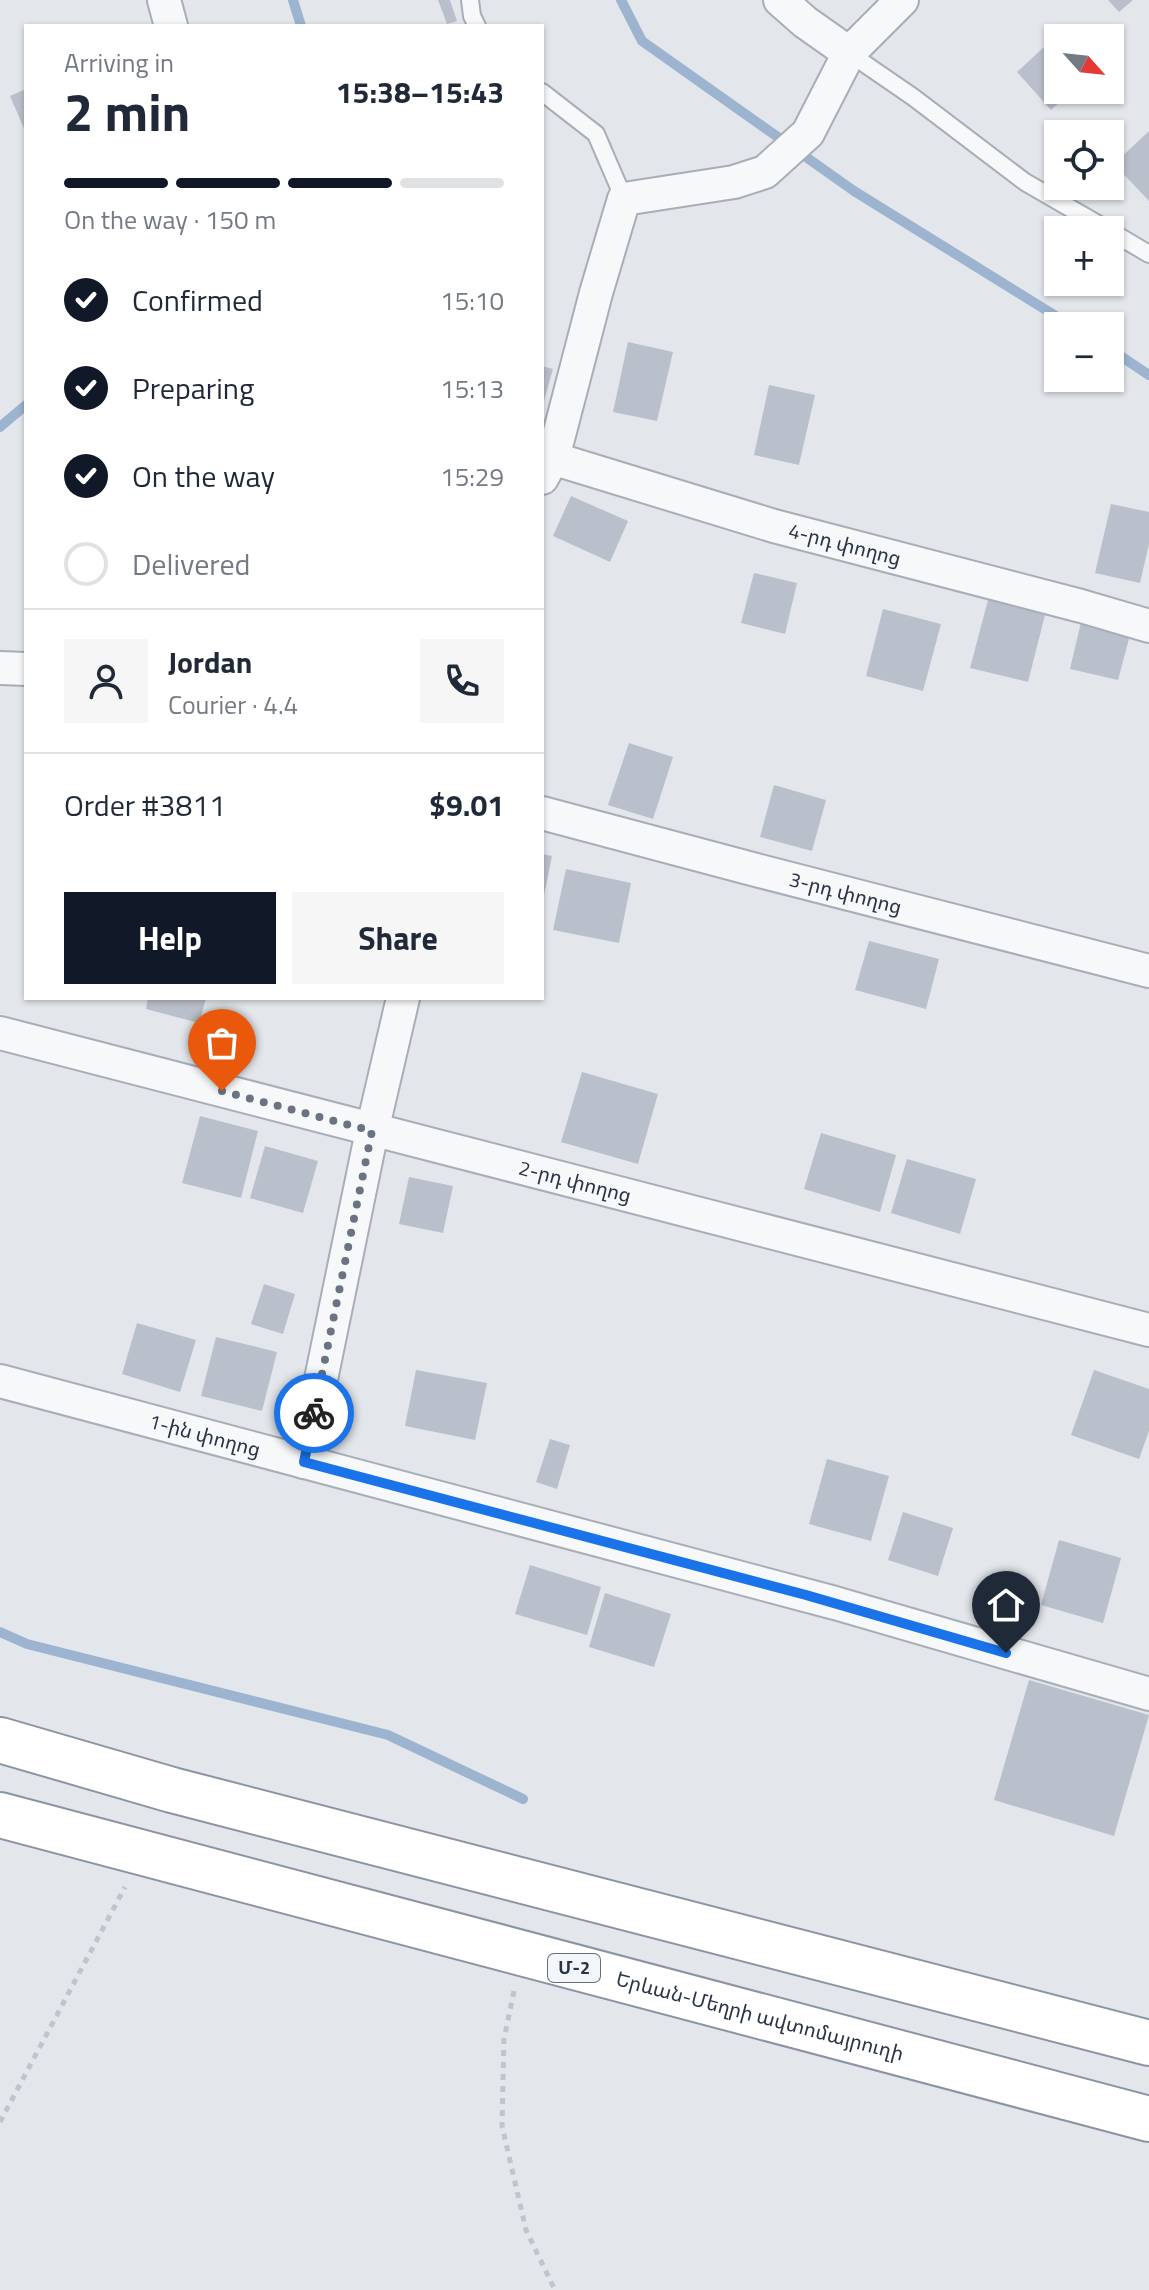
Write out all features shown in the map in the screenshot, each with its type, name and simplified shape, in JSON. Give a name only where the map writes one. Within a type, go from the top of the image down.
[{"type":"highway","points":[[0,1740],[172,1790],[1149,2043]]},
{"type":"highway","name":"Երևան-Մեղրի ավտոմայրուղի","points":[[0,1815],[1149,2119]]},
{"type":"street","points":[[164,0],[170,24]]},
{"type":"street","points":[[780,0],[849,53]]},
{"type":"street","points":[[546,464],[624,199],[734,182],[765,172],[808,133],[849,53],[902,0]]},
{"type":"street","name":"4-րդ փողոց","points":[[546,464],[1149,626]]},
{"type":"street","points":[[0,668],[24,669]]},
{"type":"street","name":"3-րդ փողոց","points":[[544,814],[1149,971]]},
{"type":"street","points":[[304,1462],[372,1131],[403,1000]]},
{"type":"street","name":"2-րդ փողոց","points":[[0,1033],[1149,1330]]},
{"type":"street","name":"1-ին փողոց","points":[[0,1381],[820,1599],[1149,1694]]},
{"type":"lane","points":[[470,0],[476,24]]},
{"type":"lane","points":[[849,53],[1025,182],[1084,216]]},
{"type":"lane","points":[[544,94],[596,134],[624,199]]},
{"type":"lane","points":[[1124,239],[1149,254]]},
{"type":"path","points":[[0,2122],[142,1854]]},
{"type":"path","points":[[521,1954],[504,2039],[502,2126],[526,2230],[555,2290]]},
{"type":"building","points":[[438,0],[450,0],[457,21],[447,24]]},
{"type":"building","points":[[1108,0],[1133,0],[1119,12]]},
{"type":"building","points":[[1044,47],[1044,102],[1017,72]]},
{"type":"building","points":[[24,90],[24,128],[10,96]]},
{"type":"building","points":[[1149,131],[1149,201],[1124,175],[1124,155]]},
{"type":"building","points":[[628,342],[673,352],[657,421],[613,412]]},
{"type":"building","points":[[544,367],[553,369],[544,400]]},
{"type":"building","points":[[769,385],[815,395],[799,465],[754,455]]},
{"type":"building","points":[[571,496],[628,521],[610,562],[553,536]]},
{"type":"building","points":[[1111,504],[1149,512],[1149,544],[1140,583],[1095,573]]},
{"type":"building","points":[[754,573],[797,583],[785,634],[741,623]]},
{"type":"building","points":[[988,600],[1045,615],[1028,682],[970,668]]},
{"type":"building","points":[[883,609],[941,624],[923,691],[866,676]]},
{"type":"building","points":[[1081,622],[1130,635],[1118,680],[1070,669]]},
{"type":"building","points":[[629,743],[673,757],[653,819],[608,805]]},
{"type":"building","points":[[774,785],[826,800],[812,851],[760,837]]},
{"type":"building","points":[[544,854],[552,856],[544,895]]},
{"type":"building","points":[[566,869],[631,883],[619,943],[553,930]]},
{"type":"building","points":[[869,941],[939,959],[926,1009],[855,990]]},
{"type":"building","points":[[148,1000],[205,1000],[199,1023],[146,1009]]},
{"type":"building","points":[[582,1072],[658,1094],[638,1164],[561,1142]]},
{"type":"building","points":[[200,1116],[258,1131],[241,1198],[182,1183]]},
{"type":"building","points":[[821,1133],[896,1155],[880,1212],[804,1189]]},
{"type":"building","points":[[265,1146],[318,1161],[303,1213],[250,1198]]},
{"type":"building","points":[[907,1159],[976,1179],[960,1234],[891,1213]]},
{"type":"building","points":[[409,1177],[453,1186],[443,1233],[399,1224]]},
{"type":"building","points":[[264,1284],[295,1294],[283,1334],[251,1324]]},
{"type":"building","points":[[137,1323],[196,1340],[180,1392],[122,1374]]},
{"type":"building","points":[[216,1337],[277,1352],[262,1411],[201,1396]]},
{"type":"building","points":[[416,1370],[487,1383],[475,1440],[405,1426]]},
{"type":"building","points":[[1094,1370],[1149,1389],[1149,1431],[1139,1459],[1071,1435]]},
{"type":"building","points":[[550,1439],[570,1445],[557,1489],[536,1482]]},
{"type":"building","points":[[827,1459],[889,1476],[871,1541],[809,1524]]},
{"type":"building","points":[[903,1512],[953,1528],[938,1576],[888,1560]]},
{"type":"building","points":[[1059,1540],[1121,1558],[1103,1623],[1041,1605]]},
{"type":"building","points":[[530,1565],[601,1587],[587,1635],[515,1614]]},
{"type":"building","points":[[605,1593],[671,1614],[654,1667],[589,1647]]},
{"type":"building","points":[[1029,1680],[1149,1715],[1114,1836],[994,1800]]},
{"type":"waterway","points":[[293,0],[300,24]]},
{"type":"waterway","points":[[621,0],[642,41],[854,191],[1049,312]]},
{"type":"waterway","points":[[1124,358],[1149,375]]},
{"type":"waterway","points":[[0,427],[24,407]]},
{"type":"waterway","points":[[0,1632],[27,1644],[388,1735],[523,1799]]},
{"type":"way so far","points":[[222,1091],[372,1131],[314,1413]]},
{"type":"route","points":[[314,1413],[304,1462],[806,1595],[1006,1653]]}]
